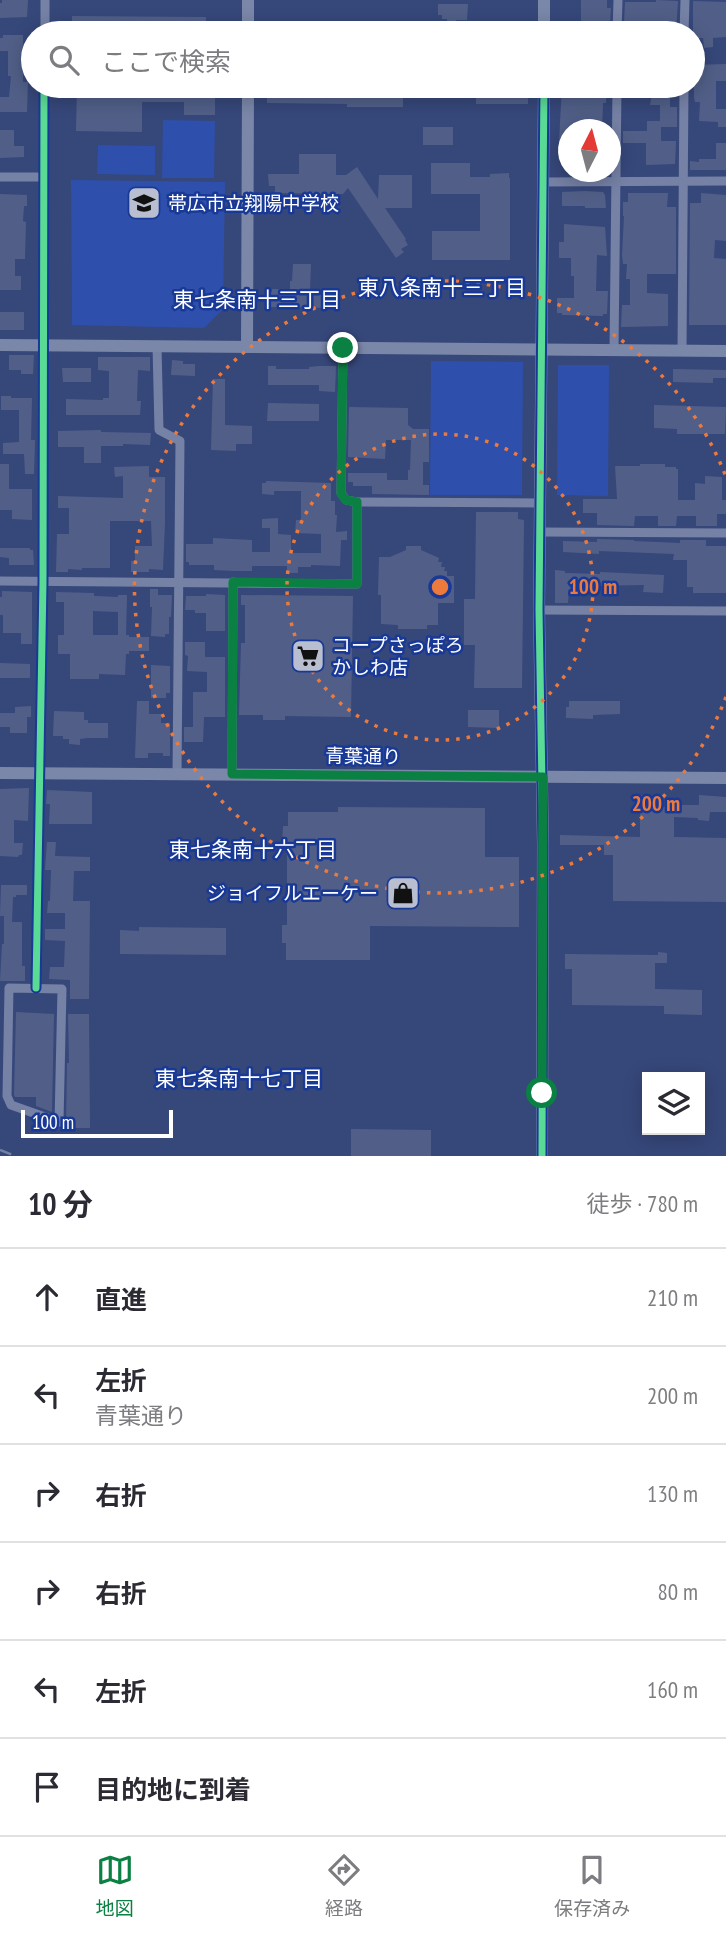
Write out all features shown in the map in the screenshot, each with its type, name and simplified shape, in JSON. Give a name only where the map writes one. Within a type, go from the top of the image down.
[{"type":"street","points":[[45,0],[45,21]]},
{"type":"street","points":[[248,0],[248,21]]},
{"type":"street","points":[[544,0],[544,21]]},
{"type":"street","points":[[617,21],[618,0]]},
{"type":"street","points":[[684,21],[685,0]]},
{"type":"street","points":[[36,988],[43,581],[44,98]]},
{"type":"street","points":[[247,347],[248,98]]},
{"type":"street","points":[[542,1156],[543,777],[539,610],[544,98]]},
{"type":"street","points":[[617,98],[617,119]]},
{"type":"street","points":[[682,351],[684,98]]},
{"type":"street","points":[[0,177],[44,177]]},
{"type":"street","points":[[621,181],[726,181]]},
{"type":"street","points":[[543,182],[558,182]]},
{"type":"street","points":[[614,351],[616,182]]},
{"type":"street","points":[[0,345],[726,351]]},
{"type":"street","points":[[157,346],[159,430],[180,441],[177,774]]},
{"type":"street","points":[[343,348],[341,494],[346,500],[540,503]]},
{"type":"street","points":[[0,581],[357,584],[357,502]]},
{"type":"street","points":[[540,532],[726,533]]},
{"type":"street","points":[[232,774],[233,582]]},
{"type":"street","points":[[539,610],[726,611]]},
{"type":"street","name":"青葉通り","points":[[0,773],[726,778]]},
{"type":"street","points":[[9,988],[36,988],[62,989],[59,1122],[11,1105],[8,1097],[9,988]]},
{"type":"shaded area","points":[[163,120],[215,121],[214,178],[162,178]]},
{"type":"shaded area","points":[[98,145],[155,146],[155,175],[97,174]]},
{"type":"shaded area","points":[[71,180],[225,182],[223,309],[204,328],[72,325]]},
{"type":"shaded area","points":[[431,361],[523,362],[522,495],[430,495]]},
{"type":"shaded area","points":[[558,365],[609,365],[608,496],[557,495]]},
{"type":"building","points":[[2,0],[28,0],[27,17],[0,18]]},
{"type":"building","points":[[581,0],[607,0],[607,8],[611,8],[610,21],[581,21]]},
{"type":"building","points":[[678,1],[677,21],[624,21],[625,2]]},
{"type":"building","points":[[693,1],[726,2],[726,37],[713,38],[713,47],[705,48],[705,21],[693,21]]},
{"type":"building","points":[[438,4],[468,4],[467,20],[447,21],[442,19],[442,15],[438,15]]},
{"type":"building","points":[[72,16],[206,17],[206,21],[72,21]]},
{"type":"building","points":[[3,35],[21,35],[21,98],[27,98],[27,112],[0,112],[0,97],[9,97],[11,76],[8,76],[8,51],[0,51],[0,38],[3,38]]},
{"type":"building","points":[[726,64],[726,81],[716,81],[716,109],[726,109],[726,127],[718,127],[718,122],[699,121],[700,102],[695,102],[694,98],[705,98],[705,65]]},
{"type":"building","points":[[77,98],[215,98],[215,115],[184,115],[184,102],[142,102],[142,132],[76,131]]},
{"type":"building","points":[[267,98],[403,98],[403,107],[267,103]]},
{"type":"building","points":[[476,98],[528,98],[528,104],[476,104]]},
{"type":"building","points":[[561,98],[606,98],[606,103],[603,103],[602,119],[560,119]]},
{"type":"building","points":[[651,98],[670,98],[670,107],[677,107],[677,127],[661,127],[661,141],[676,141],[675,164],[646,165],[646,143],[623,143],[623,131],[647,131],[647,121],[660,121],[660,105],[650,105]]},
{"type":"building","points":[[423,127],[453,127],[453,145],[423,145]]},
{"type":"building","points":[[0,130],[14,130],[14,146],[24,146],[24,157],[0,158]]},
{"type":"building","points":[[716,143],[726,143],[726,170],[690,170],[690,161],[716,159]]},
{"type":"building","points":[[299,154],[336,154],[336,175],[346,175],[357,167],[378,199],[379,175],[412,175],[412,208],[385,208],[406,239],[408,245],[401,249],[404,252],[396,258],[348,188],[343,194],[275,193],[275,186],[269,186],[268,174],[299,174]]},
{"type":"building","points":[[431,163],[470,163],[470,177],[509,173],[510,260],[432,260],[432,231],[480,231],[480,194],[431,194]]},
{"type":"building","points":[[562,192],[603,192],[606,208],[562,206]]},
{"type":"building","points":[[628,193],[668,193],[667,207],[676,207],[676,274],[647,274],[647,293],[668,294],[668,326],[621,327],[622,305],[630,305],[630,279],[626,279],[627,264],[623,264],[622,255],[623,202],[628,202]]},
{"type":"building","points":[[701,193],[726,195],[726,241],[715,240],[714,258],[726,259],[726,325],[689,325],[690,203],[701,203]]},
{"type":"building","points":[[0,194],[27,195],[23,221],[26,222],[25,259],[15,259],[15,276],[21,276],[21,290],[0,290]]},
{"type":"building","points":[[564,224],[605,227],[607,256],[597,255],[596,291],[608,291],[607,314],[603,316],[557,313],[557,298],[574,298],[571,258],[559,258],[559,242],[564,242]]},
{"type":"building","points":[[293,264],[311,264],[310,289],[335,290],[335,299],[329,299],[329,308],[269,307],[272,289],[290,289]]},
{"type":"building","points":[[0,312],[24,312],[24,330],[0,330]]},
{"type":"building","points":[[9,355],[34,355],[33,374],[9,370]]},
{"type":"building","points":[[98,357],[150,357],[150,371],[138,370],[137,401],[141,401],[140,415],[66,415],[66,399],[109,398],[109,371],[98,370]]},
{"type":"building","points":[[172,360],[195,364],[195,376],[171,375]]},
{"type":"building","points":[[268,366],[276,366],[276,369],[309,369],[336,366],[335,392],[319,391],[319,385],[268,385]]},
{"type":"building","points":[[62,368],[91,368],[91,382],[63,382]]},
{"type":"building","points":[[673,369],[726,370],[726,378],[713,378],[713,383],[673,382]]},
{"type":"building","points":[[213,379],[225,379],[225,425],[252,426],[252,444],[236,444],[236,451],[211,450]]},
{"type":"building","points":[[1,396],[32,398],[31,440],[35,440],[34,474],[25,474],[24,454],[3,454],[3,443],[19,442],[19,410],[1,410]]},
{"type":"building","points":[[268,403],[319,404],[319,421],[267,421]]},
{"type":"building","points":[[654,405],[726,407],[725,434],[677,434],[677,429],[654,428]]},
{"type":"building","points":[[349,407],[408,408],[408,425],[413,429],[429,429],[429,462],[423,462],[423,485],[429,485],[429,495],[372,494],[372,486],[353,486],[353,482],[348,482],[348,473],[387,473],[387,480],[408,480],[411,440],[386,440],[385,459],[348,457]]},
{"type":"building","points":[[58,431],[151,433],[150,445],[101,446],[101,463],[84,463],[84,447],[58,447]]},
{"type":"building","points":[[0,464],[9,464],[9,489],[32,489],[32,520],[12,519],[12,510],[0,510]]},
{"type":"building","points":[[640,464],[676,467],[678,500],[695,500],[695,483],[705,484],[705,476],[722,477],[722,500],[726,500],[726,514],[717,514],[717,526],[696,526],[696,516],[677,516],[676,526],[658,526],[658,516],[635,516],[634,526],[597,525],[597,513],[583,513],[583,499],[617,499],[615,466]]},
{"type":"building","points":[[149,466],[149,477],[165,477],[163,570],[131,572],[131,561],[135,561],[135,546],[152,546],[151,521],[110,521],[110,568],[68,569],[68,572],[56,572],[57,534],[69,534],[69,508],[58,508],[58,496],[123,498],[123,476],[115,477],[114,467]]},
{"type":"building","points":[[262,483],[331,483],[331,501],[335,501],[337,515],[336,532],[347,531],[347,540],[341,540],[340,566],[311,565],[298,567],[298,573],[287,573],[287,566],[252,566],[252,571],[235,571],[214,570],[214,565],[189,565],[189,562],[186,562],[186,544],[213,544],[213,538],[252,540],[252,552],[270,552],[270,528],[262,528],[262,519],[278,518],[278,534],[291,535],[291,553],[321,553],[321,534],[295,533],[296,520],[301,520],[301,491],[262,494]]},
{"type":"building","points":[[476,512],[518,512],[518,519],[524,520],[522,688],[474,688],[475,645],[464,645],[464,599],[475,599]]},
{"type":"building","points":[[597,539],[680,543],[680,540],[706,540],[706,546],[726,546],[726,593],[693,593],[693,587],[687,587],[687,560],[673,560],[674,554],[563,552],[563,541],[597,542]]},
{"type":"building","points":[[406,546],[421,546],[421,550],[439,558],[438,562],[442,562],[441,567],[445,567],[447,576],[454,576],[454,603],[438,603],[438,625],[427,625],[427,629],[398,629],[398,625],[381,624],[381,595],[378,595],[379,557],[390,557],[406,550]]},
{"type":"building","points":[[0,548],[30,548],[33,550],[34,565],[9,565],[9,558],[0,557]]},
{"type":"building","points":[[555,570],[565,573],[664,575],[663,593],[643,592],[644,585],[592,586],[592,590],[569,589],[568,603],[555,603]]},
{"type":"building","points":[[150,589],[158,589],[158,595],[172,595],[169,634],[165,634],[165,637],[151,636]]},
{"type":"building","points":[[2,591],[32,592],[32,644],[21,644],[21,633],[3,633],[3,615],[0,615]]},
{"type":"building","points":[[56,592],[94,593],[94,596],[127,595],[126,635],[149,637],[149,651],[129,651],[129,654],[126,654],[125,675],[99,674],[99,679],[70,679],[70,654],[58,654],[58,635],[64,635],[64,602],[56,602]],"holes":[[[93,611],[118,612],[118,635],[93,635]]]},
{"type":"building","points":[[225,595],[225,631],[206,631],[206,613],[185,610],[186,596]]},
{"type":"building","name":"コープさっぽろ かしわ店","points":[[241,595],[353,596],[351,717],[285,716],[285,720],[263,720],[263,715],[239,715],[241,643],[245,643],[245,605],[241,605]]},
{"type":"building","points":[[185,642],[205,642],[205,657],[225,657],[225,717],[204,717],[203,742],[184,742],[184,727],[193,727],[193,692],[207,692],[207,672],[187,671]]},
{"type":"building","points":[[0,663],[30,664],[30,678],[0,678]]},
{"type":"building","points":[[151,665],[170,666],[170,693],[166,693],[166,698],[151,698]]},
{"type":"building","points":[[137,701],[149,701],[149,714],[161,714],[161,723],[170,723],[170,756],[148,753],[148,758],[135,758]]},
{"type":"building","points":[[569,701],[620,701],[620,714],[593,715],[593,719],[566,718]]},
{"type":"building","points":[[31,706],[31,717],[27,717],[27,733],[10,733],[10,727],[0,727],[0,713],[15,713],[15,707]]},
{"type":"building","points":[[468,710],[499,710],[499,728],[468,727]]},
{"type":"building","points":[[54,711],[84,712],[84,720],[88,720],[88,723],[108,723],[108,738],[80,739],[80,745],[69,744],[69,739],[63,739],[63,736],[53,736]]},
{"type":"building","points":[[29,788],[28,821],[14,820],[14,843],[23,843],[22,855],[0,856],[0,789]]},
{"type":"building","points":[[47,790],[92,792],[92,824],[49,824],[50,804],[46,804]]},
{"type":"building","points":[[640,795],[653,796],[653,807],[699,805],[699,795],[726,797],[726,812],[710,812],[709,821],[674,817],[674,837],[726,838],[726,902],[613,901],[613,855],[604,855],[604,845],[560,845],[560,835],[640,837]]},
{"type":"building","name":"ジョイフルエーケー","points":[[338,807],[485,808],[485,857],[519,857],[519,927],[370,926],[370,960],[286,960],[286,943],[282,943],[282,925],[287,925],[287,845],[282,845],[283,826],[288,826],[288,812],[338,812]]},
{"type":"building","points":[[47,842],[56,842],[55,856],[90,857],[90,871],[74,871],[73,901],[90,901],[89,999],[70,999],[70,980],[49,979],[50,967],[64,967],[65,941],[45,940],[45,929],[65,929],[65,913],[47,913],[51,870],[45,870]]},
{"type":"building","points":[[1,885],[27,885],[27,895],[13,897],[12,922],[22,922],[22,966],[25,966],[25,981],[0,981],[4,944],[4,916],[0,916]]},
{"type":"building","points":[[139,927],[226,928],[226,955],[120,954],[120,930],[139,931]]},
{"type":"building","points":[[658,952],[667,953],[667,963],[655,963],[655,989],[702,990],[702,1015],[664,1014],[664,1006],[572,1005],[572,969],[565,969],[565,954],[658,955]]},
{"type":"building","points":[[16,1012],[54,1014],[52,1112],[36,1106],[36,1097],[14,1095]]},
{"type":"building","points":[[68,1014],[89,1014],[90,1128],[66,1128]]},
{"type":"building","points":[[351,1129],[431,1130],[431,1156],[351,1156]]},
{"type":"railway","points":[[0,1150],[15,1156]]},
{"type":"cycle path","points":[[36,988],[43,581],[44,98]]},
{"type":"cycle path","points":[[542,1156],[543,845],[539,610],[544,98]]},
{"type":"place","name":"帯広市立翔陽中学校","points":[[144,203]]},
{"type":"place","name":"コープさっぽろ かしわ店","points":[[308,656]]},
{"type":"place","name":"ジョイフルエーケー","points":[[403,893]]},
{"type":"district","name":"東八条南十三丁目","points":[[442,287]]},
{"type":"district","name":"東七条南十三丁目","points":[[257,299]]},
{"type":"district","name":"東七条南十六丁目","points":[[253,849]]},
{"type":"district","name":"東七条南十七丁目","points":[[239,1078]]},
{"type":"route","points":[[343,348],[341,494],[346,500],[357,502],[357,584],[233,582],[232,774],[543,777],[542,1093]]}]
